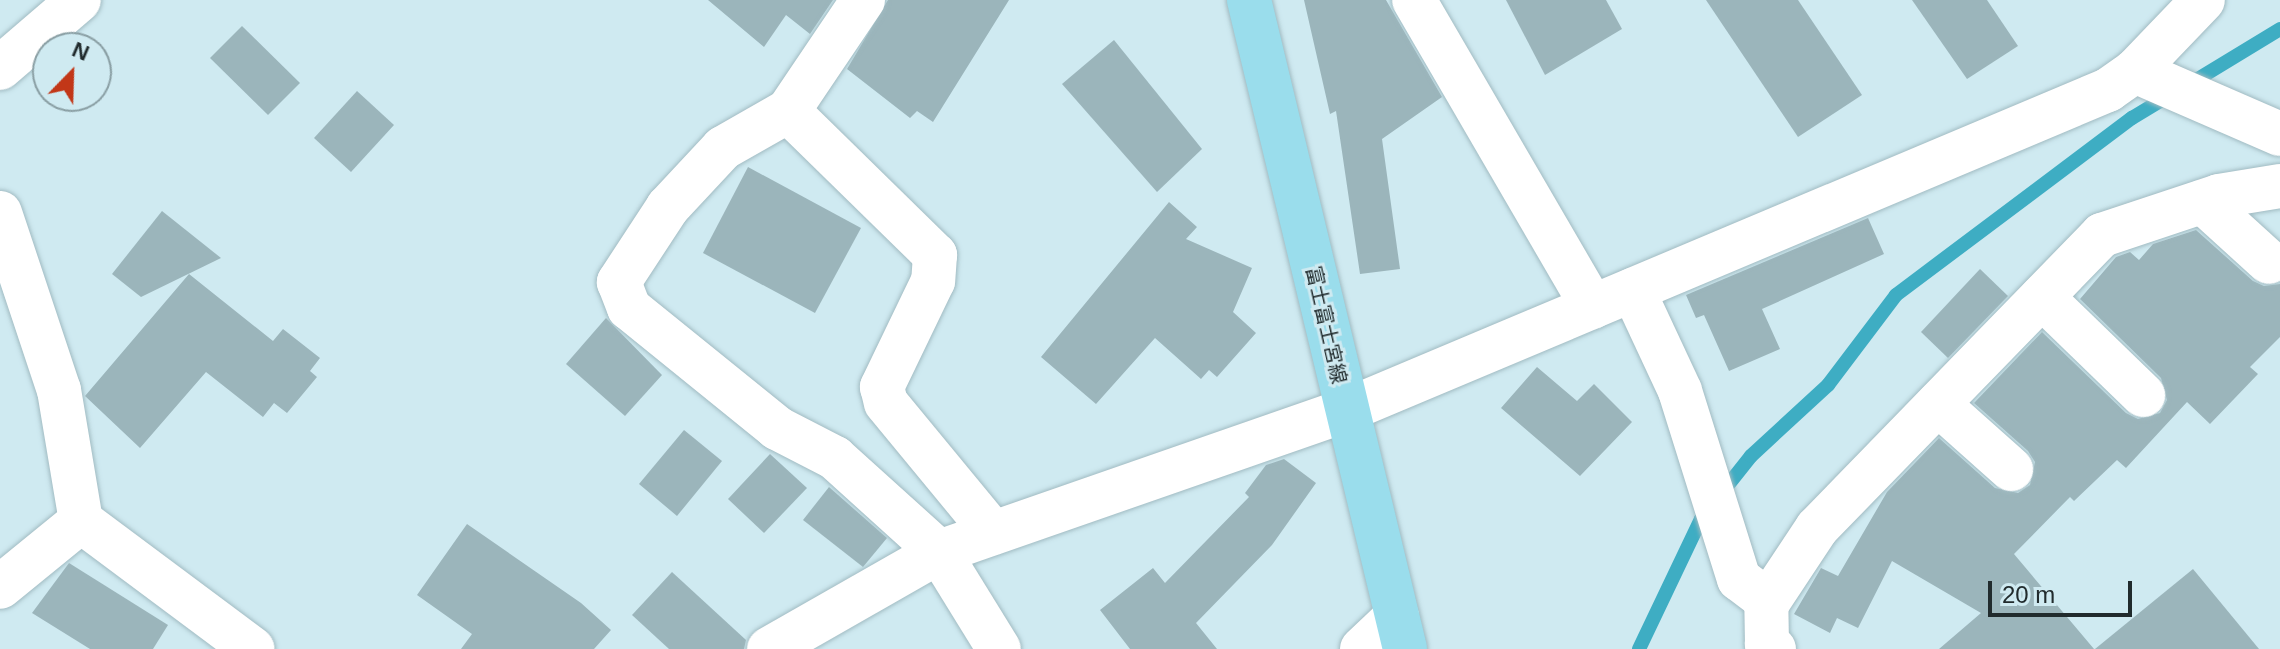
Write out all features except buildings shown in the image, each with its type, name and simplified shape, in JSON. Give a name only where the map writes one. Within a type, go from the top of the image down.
[{"type":"main road","name":"富士富士宮線","points":[[1249,0],[1401,632]]},
{"type":"street","points":[[0,68],[79,0]]},
{"type":"street","points":[[863,0],[788,111],[723,148],[668,207],[619,282],[629,308],[777,428],[835,458],[939,552],[999,649]]},
{"type":"street","points":[[769,649],[939,552],[1347,410],[2108,90],[2149,78],[2203,0]]},
{"type":"street","points":[[1418,1],[1593,307]]},
{"type":"street","points":[[2149,78],[2280,134]]},
{"type":"street","points":[[788,111],[935,255],[933,281],[882,387],[886,403],[993,533]]},
{"type":"street","points":[[1774,649],[1767,644],[1768,601],[1817,528],[2102,235],[2203,202],[2280,186]]},
{"type":"street","points":[[2203,202],[2269,262]]},
{"type":"street","points":[[0,213],[59,390],[81,521],[253,649]]},
{"type":"street","points":[[1633,290],[1680,391],[1701,467],[1739,579],[1768,601]]},
{"type":"street","points":[[2042,297],[2143,395]]},
{"type":"street","points":[[1938,404],[2011,469]]},
{"type":"street","points":[[0,587],[81,521]]},
{"type":"street","points":[[1362,649],[1401,632]]},
{"type":"waterway","points":[[2188,85],[2280,29]]},
{"type":"waterway","points":[[1639,649],[1701,519],[1751,456],[1828,385],[1896,295],[2132,118],[2170,95]]}]
